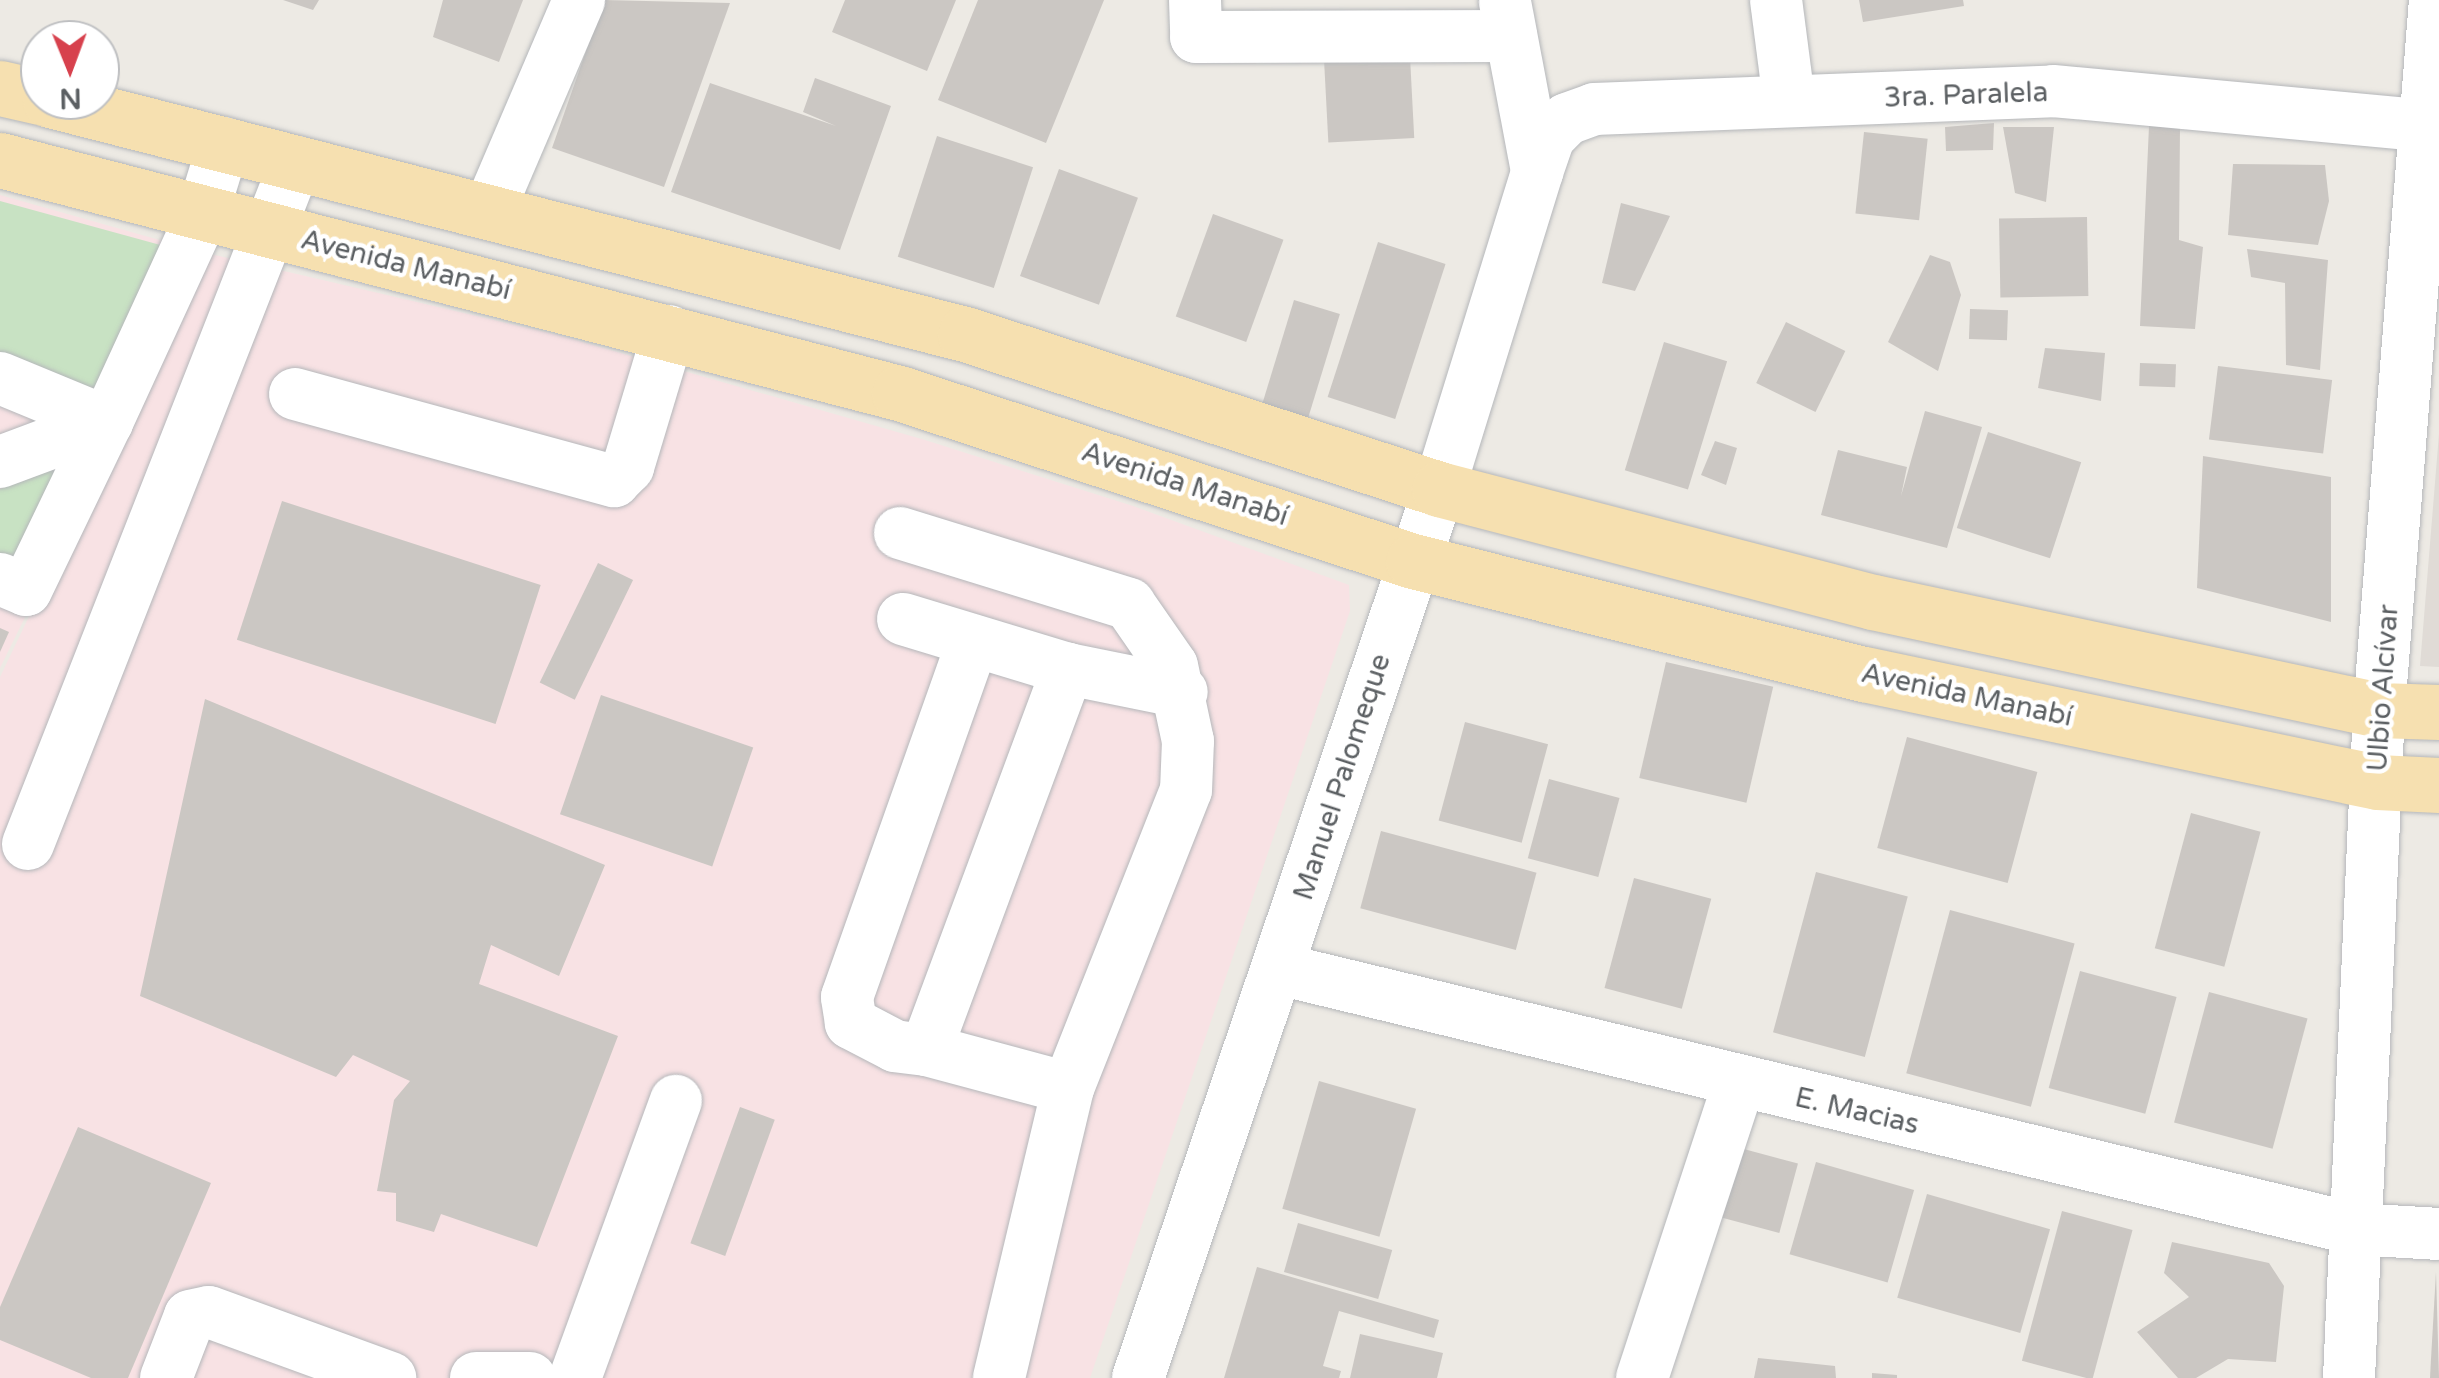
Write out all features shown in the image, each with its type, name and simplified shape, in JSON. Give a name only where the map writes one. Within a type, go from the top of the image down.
[{"type":"main road","points":[[120,117],[490,208],[965,334],[1439,489],[1873,602],[2380,710],[2439,712]]},
{"type":"main road","name":"Avenida Manabí","points":[[0,160],[899,392],[1414,561],[1864,674],[2376,782],[2439,785]]},
{"type":"street","points":[[490,208],[579,0]]},
{"type":"street","points":[[1195,0],[1196,38],[1508,18],[1537,172]]},
{"type":"street","points":[[1776,0],[1789,100]]},
{"type":"street","name":"Ulbio Alcívar","points":[[2349,1378],[2380,710],[2432,115],[2435,0]]},
{"type":"street","name":"3ra. Paralela","points":[[1537,172],[1550,137],[1567,118],[1594,109],[2053,91],[2432,115]]},
{"type":"street","points":[[0,580],[26,590],[202,215],[224,143]]},
{"type":"street","points":[[28,844],[296,162]]},
{"type":"street","name":"Manuel Palomeque","points":[[1138,1378],[1439,489],[1537,172]]},
{"type":"street","points":[[295,394],[614,481],[628,467],[669,331]]},
{"type":"street","points":[[0,378],[107,422]]},
{"type":"street","points":[[0,462],[107,422]]},
{"type":"street","points":[[900,534],[1129,604],[1172,666],[1182,692],[1186,790],[1068,1088],[999,1378]]},
{"type":"street","points":[[903,618],[1068,669],[1182,692]]},
{"type":"street","points":[[974,641],[847,997],[852,1023],[895,1046],[926,1050],[1068,1088]]},
{"type":"street","points":[[926,1050],[1068,669]]},
{"type":"street","name":"E. Macias","points":[[1278,968],[1739,1084],[2355,1229],[2439,1234]]},
{"type":"street","points":[[1642,1378],[1739,1084]]},
{"type":"street","points":[[575,1378],[676,1101]]},
{"type":"street","points":[[166,1378],[190,1316],[209,1312],[390,1378]]},
{"type":"street","points":[[476,1378],[530,1378]]},
{"type":"shaded area","points":[[0,195],[202,252],[558,335],[925,440],[1133,506],[1349,585],[1350,611],[1090,1378],[0,1378],[0,677],[158,347],[0,668]]},
{"type":"shaded area","points":[[2439,434],[2439,667],[2420,666]]},
{"type":"green space","points":[[0,201],[164,246],[89,400],[0,363]]},
{"type":"green space","points":[[68,460],[19,573],[0,565],[0,489]]},
{"type":"building","points":[[283,0],[319,0],[313,10]]},
{"type":"building","points":[[443,0],[523,0],[499,62],[433,37]]},
{"type":"building","points":[[604,0],[730,3],[664,187],[552,148]]},
{"type":"building","points":[[845,0],[956,0],[927,71],[832,32]]},
{"type":"building","points":[[978,0],[1104,0],[1046,143],[938,100]]},
{"type":"building","points":[[1859,0],[1963,0],[1964,6],[1863,22]]},
{"type":"building","points":[[1410,57],[1414,138],[1328,142],[1324,62]]},
{"type":"building","points":[[815,78],[891,106],[840,250],[671,192],[710,83],[836,126],[803,112]]},
{"type":"building","points":[[1994,123],[1993,150],[1946,151],[1945,127]]},
{"type":"building","points":[[2149,126],[2180,128],[2179,240],[2203,247],[2195,329],[2140,326]]},
{"type":"building","points":[[2003,127],[2054,127],[2046,202],[2015,193]]},
{"type":"building","points":[[1864,132],[1928,139],[1919,220],[1855,214]]},
{"type":"building","points":[[937,136],[1033,167],[994,288],[898,257]]},
{"type":"building","points":[[2233,164],[2325,165],[2329,201],[2318,245],[2228,235]]},
{"type":"building","points":[[1059,169],[1138,198],[1099,305],[1020,276]]},
{"type":"building","points":[[1621,203],[1670,216],[1635,291],[1602,283]]},
{"type":"building","points":[[1213,214],[1283,240],[1246,342],[1176,316]]},
{"type":"building","points":[[2087,217],[2088,296],[2000,298],[1999,219]]},
{"type":"building","points":[[1378,242],[1446,264],[1395,419],[1328,397]]},
{"type":"building","points":[[2247,249],[2328,260],[2320,370],[2286,365],[2285,283],[2251,277]]},
{"type":"building","points":[[1930,255],[1950,262],[1961,295],[1938,371],[1888,342]]},
{"type":"building","points":[[1294,300],[1340,314],[1308,419],[1262,405]]},
{"type":"building","points":[[1970,309],[2008,310],[2007,340],[1969,339]]},
{"type":"building","points":[[1786,322],[1845,351],[1816,412],[1756,383]]},
{"type":"building","points":[[1664,342],[1727,361],[1688,489],[1625,470]]},
{"type":"building","points":[[2045,348],[2105,353],[2101,401],[2038,388]]},
{"type":"building","points":[[2140,363],[2176,364],[2175,387],[2139,386]]},
{"type":"building","points":[[2218,366],[2332,380],[2323,453],[2209,439]]},
{"type":"building","points":[[1925,411],[1982,427],[1947,548],[1821,515],[1838,450],[1907,467],[1901,496]]},
{"type":"building","points":[[1988,432],[2081,462],[2050,558],[1957,528]]},
{"type":"building","points":[[1715,441],[1737,448],[1726,485],[1701,475]]},
{"type":"building","points":[[2203,456],[2331,477],[2331,622],[2197,588]]},
{"type":"building","points":[[282,501],[541,585],[496,724],[237,640]]},
{"type":"building","points":[[598,563],[633,580],[575,700],[540,683]]},
{"type":"building","points":[[0,628],[9,632],[0,652]]},
{"type":"building","points":[[1666,662],[1773,687],[1746,803],[1639,778]]},
{"type":"building","points":[[601,695],[753,747],[712,867],[560,814]]},
{"type":"building","points":[[205,699],[605,865],[559,976],[491,945],[479,984],[618,1036],[537,1247],[441,1214],[434,1232],[396,1221],[396,1193],[377,1191],[394,1100],[410,1081],[353,1055],[336,1077],[140,996]]},
{"type":"building","points":[[1465,722],[1548,744],[1522,843],[1439,821]]},
{"type":"building","points":[[1907,737],[2037,772],[2008,883],[1877,848]]},
{"type":"building","points":[[1549,779],[1620,798],[1598,877],[1528,858]]},
{"type":"building","points":[[2191,813],[2261,832],[2224,967],[2155,948]]},
{"type":"building","points":[[1381,831],[1537,873],[1516,950],[1360,908]]},
{"type":"building","points":[[1816,872],[1908,897],[1865,1057],[1773,1032]]},
{"type":"building","points":[[1634,878],[1711,899],[1682,1009],[1604,988]]},
{"type":"building","points":[[1950,910],[2075,943],[2031,1107],[1906,1073]]},
{"type":"building","points":[[2080,971],[2177,997],[2145,1114],[2049,1088]]},
{"type":"building","points":[[2209,992],[2308,1018],[2273,1149],[2174,1122]]},
{"type":"building","points":[[1319,1081],[1416,1109],[1379,1237],[1282,1209]]},
{"type":"building","points":[[740,1107],[775,1120],[725,1256],[690,1243]]},
{"type":"building","points":[[78,1127],[211,1183],[128,1378],[91,1378],[0,1340],[0,1307]]},
{"type":"building","points":[[1740,1148],[1798,1164],[1779,1233],[1721,1218]]},
{"type":"building","points":[[1816,1162],[1914,1190],[1888,1282],[1790,1254]]},
{"type":"building","points":[[1927,1194],[2050,1229],[2020,1333],[1897,1298]]},
{"type":"building","points":[[2062,1211],[2133,1230],[2093,1378],[2022,1361]]},
{"type":"building","points":[[1298,1223],[1392,1250],[1378,1299],[1284,1272]]},
{"type":"building","points":[[2172,1242],[2269,1263],[2284,1286],[2276,1362],[2228,1359],[2196,1378],[2178,1378],[2137,1332],[2189,1297],[2164,1273]]},
{"type":"building","points":[[1257,1267],[1439,1320],[1434,1338],[1339,1311],[1323,1366],[1341,1371],[1339,1378],[1224,1378]]},
{"type":"building","points":[[2436,1272],[2439,1378],[2430,1378],[2431,1359]]},
{"type":"building","points":[[1360,1334],[1443,1353],[1437,1378],[1350,1378]]},
{"type":"building","points":[[1758,1358],[1835,1366],[1836,1378],[1754,1378]]},
{"type":"building","points":[[1872,1373],[1897,1375],[1897,1378],[1872,1378]]}]
